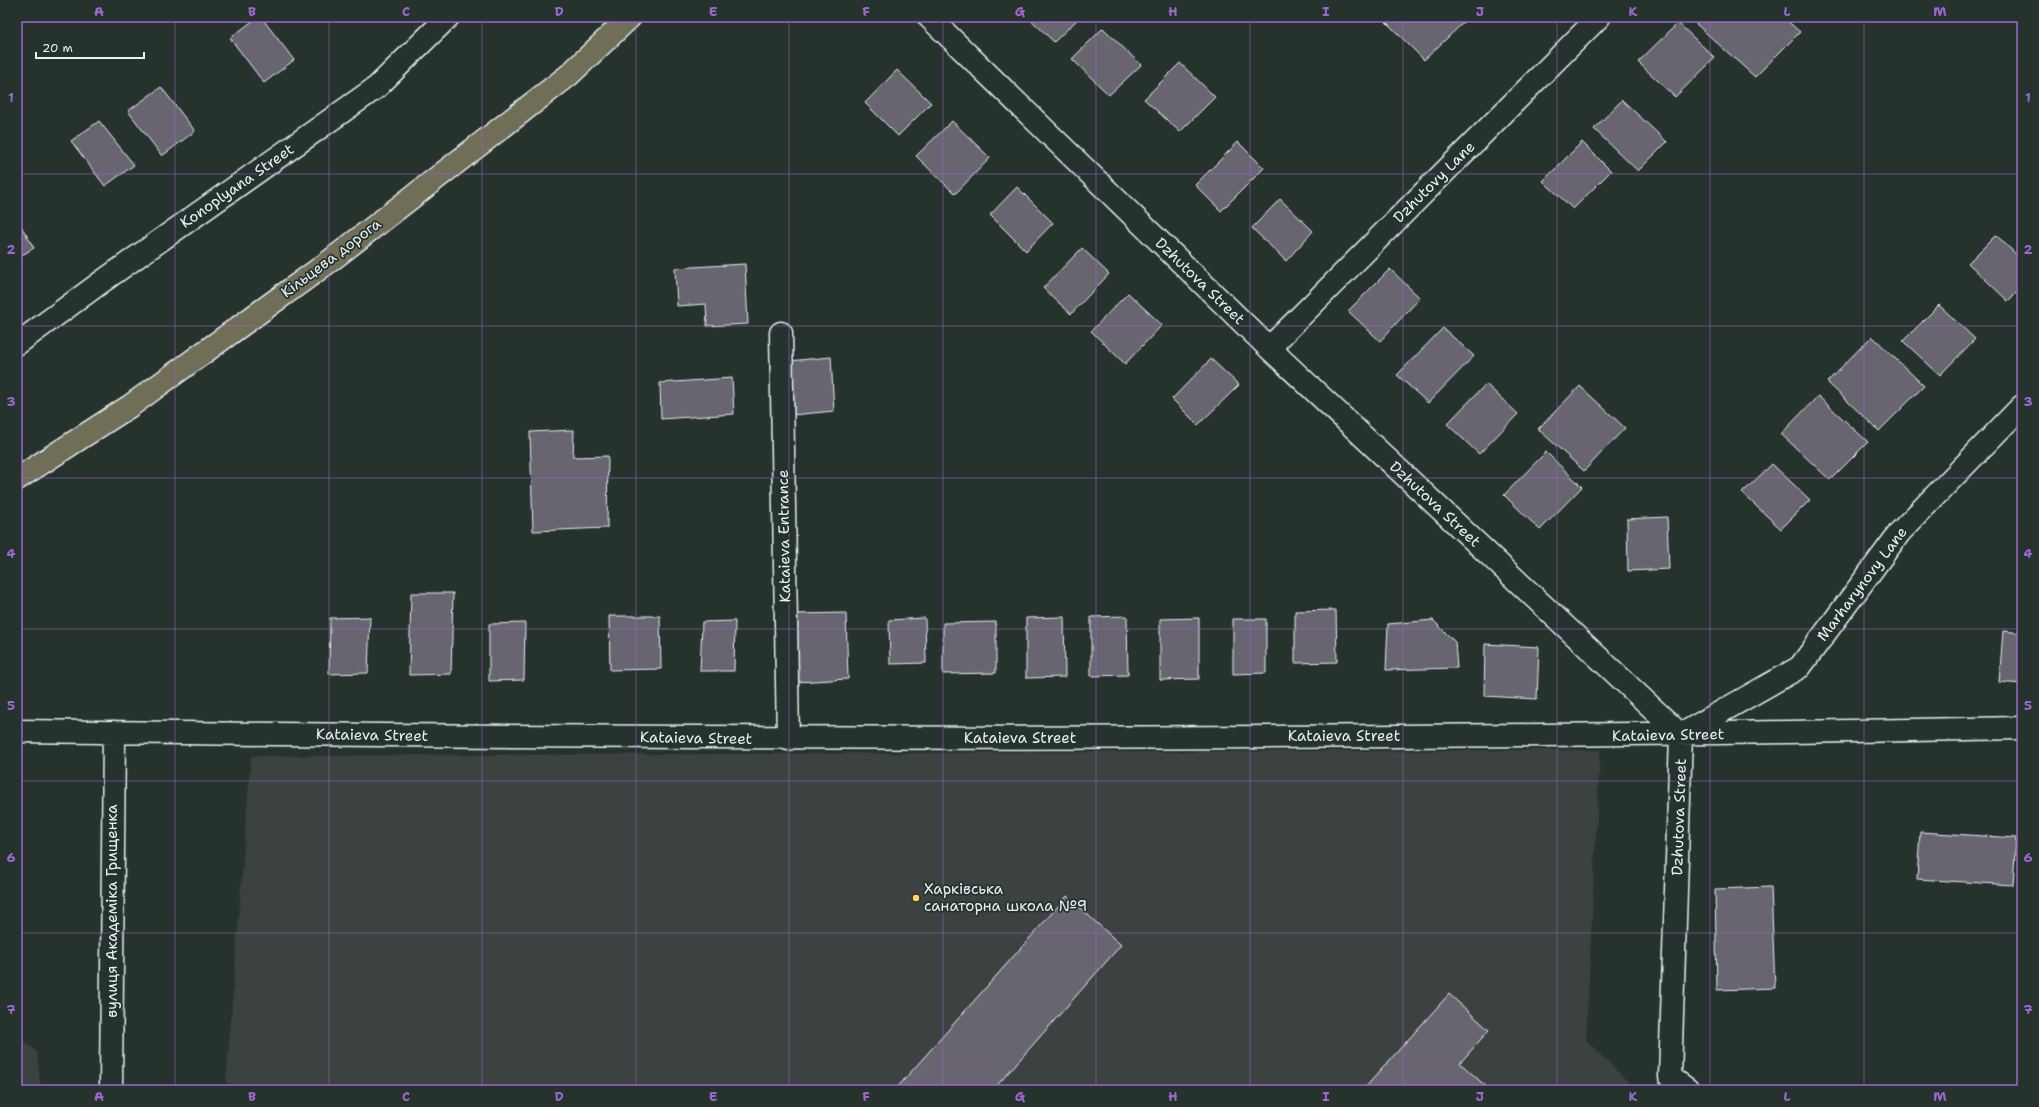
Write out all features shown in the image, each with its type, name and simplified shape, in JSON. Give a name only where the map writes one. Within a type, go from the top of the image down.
[{"type":"highway","name":"Кільцева дорога","points":[[17,479],[130,406],[330,261],[569,75],[630,17]]},
{"type":"street","name":"Konoplyana Street","points":[[17,344],[100,283],[377,87],[448,17]]},
{"type":"street","name":"Dzhutova Street","points":[[929,17],[1269,348],[1682,735],[1670,1077],[1688,1090]]},
{"type":"street","name":"Dzhutovy Lane","points":[[1269,348],[1599,17]]},
{"type":"street","name":"Kataieva Entrance","points":[[781,333],[788,739]]},
{"type":"street","name":"Marharynovy Lane","points":[[1682,735],[1800,667],[1900,532],[2022,406]]},
{"type":"street","name":"Kataieva Street","points":[[17,731],[788,739],[1682,735],[2022,728]]},
{"type":"street","name":"вулиця Академіка Грищенка","points":[[111,1090],[114,732]]},
{"type":"shaded area","name":"Харківська санаторна школа №9","points":[[1600,750],[1586,1040],[1636,1090],[258,1090],[226,1083],[251,756]]},
{"type":"shaded area","points":[[17,1036],[37,1052],[41,1090],[17,1090]]},
{"type":"building","points":[[258,17],[261,17],[294,60],[264,83],[230,38]]},
{"type":"building","points":[[1028,17],[1080,17],[1054,42]]},
{"type":"building","points":[[1391,17],[1463,17],[1466,20],[1424,60],[1386,22]]},
{"type":"building","points":[[1701,17],[1783,17],[1800,32],[1755,77],[1695,23]]},
{"type":"building","points":[[1678,23],[1715,58],[1675,97],[1638,62]]},
{"type":"building","points":[[1103,28],[1141,65],[1109,95],[1072,59]]},
{"type":"building","points":[[1180,63],[1215,97],[1180,132],[1144,99]]},
{"type":"building","points":[[897,70],[931,103],[898,136],[865,103]]},
{"type":"building","points":[[161,87],[195,131],[162,156],[128,111]]},
{"type":"building","points":[[1622,100],[1667,142],[1638,171],[1594,129]]},
{"type":"building","points":[[99,121],[134,165],[105,186],[71,141]]},
{"type":"building","points":[[952,121],[990,158],[955,194],[916,156]]},
{"type":"building","points":[[1238,142],[1264,168],[1221,211],[1195,185]]},
{"type":"building","points":[[1582,142],[1611,171],[1573,209],[1543,181]]},
{"type":"building","points":[[1017,187],[1053,223],[1026,251],[990,215]]},
{"type":"building","points":[[1280,199],[1313,231],[1286,261],[1252,228]]},
{"type":"building","points":[[17,219],[34,248],[17,258]]},
{"type":"building","points":[[1996,235],[2022,260],[2022,287],[2008,301],[1968,263]]},
{"type":"building","points":[[1082,248],[1109,274],[1071,314],[1043,288]]},
{"type":"building","points":[[745,264],[748,324],[707,326],[706,304],[677,306],[675,268]]},
{"type":"building","points":[[1390,269],[1420,298],[1380,341],[1348,311]]},
{"type":"building","points":[[1128,293],[1162,325],[1125,364],[1091,331]]},
{"type":"building","points":[[1939,305],[1975,339],[1940,375],[1903,341]]},
{"type":"building","points":[[1443,328],[1474,356],[1428,403],[1397,375]]},
{"type":"building","points":[[1872,336],[1924,386],[1879,431],[1827,382]]},
{"type":"building","points":[[831,357],[834,411],[792,415],[789,361]]},
{"type":"building","points":[[1211,359],[1239,385],[1198,425],[1172,399]]},
{"type":"building","points":[[732,378],[734,414],[661,419],[660,383]]},
{"type":"building","points":[[1486,384],[1518,414],[1479,454],[1447,424]]},
{"type":"building","points":[[1580,386],[1625,428],[1584,471],[1538,429]]},
{"type":"building","points":[[1818,396],[1868,442],[1830,480],[1781,434]]},
{"type":"building","points":[[574,430],[573,457],[608,456],[607,528],[533,531],[530,432]]},
{"type":"building","points":[[1546,452],[1582,487],[1540,530],[1504,495]]},
{"type":"building","points":[[1772,464],[1810,500],[1781,529],[1742,493]]},
{"type":"building","points":[[1667,517],[1669,569],[1628,571],[1627,519]]},
{"type":"building","points":[[411,593],[453,593],[451,674],[409,675]]},
{"type":"building","points":[[1336,610],[1337,662],[1295,663],[1295,611]]},
{"type":"building","points":[[846,613],[848,679],[797,682],[795,614]]},
{"type":"building","points":[[609,616],[660,616],[661,669],[610,670]]},
{"type":"building","points":[[1127,616],[1128,675],[1091,676],[1091,617]]},
{"type":"building","points":[[370,617],[368,673],[329,674],[330,618]]},
{"type":"building","points":[[1064,617],[1065,677],[1026,678],[1026,618]]},
{"type":"building","points":[[925,618],[926,663],[890,664],[889,620]]},
{"type":"building","points":[[1199,618],[1199,679],[1160,680],[1160,619]]},
{"type":"building","points":[[1233,619],[1266,619],[1266,673],[1233,674]]},
{"type":"building","points":[[1433,620],[1455,642],[1457,668],[1386,670],[1388,624]]},
{"type":"building","points":[[735,621],[734,671],[700,671],[702,622]]},
{"type":"building","points":[[996,622],[996,673],[943,674],[943,623]]},
{"type":"building","points":[[525,623],[524,680],[489,681],[489,624]]},
{"type":"building","points":[[2003,631],[2022,633],[2022,684],[1999,682]]},
{"type":"building","points":[[1485,644],[1539,647],[1537,699],[1484,696]]},
{"type":"building","points":[[1920,832],[2016,838],[2013,885],[1917,879]]},
{"type":"building","points":[[1771,887],[1775,988],[1717,990],[1715,889]]},
{"type":"building","points":[[1067,896],[1121,945],[993,1090],[895,1090]]},
{"type":"building","points":[[1449,994],[1489,1030],[1460,1063],[1490,1090],[1363,1090]]},
{"type":"place","name":"Харківська санаторна школа №9","points":[[916,898]]}]
